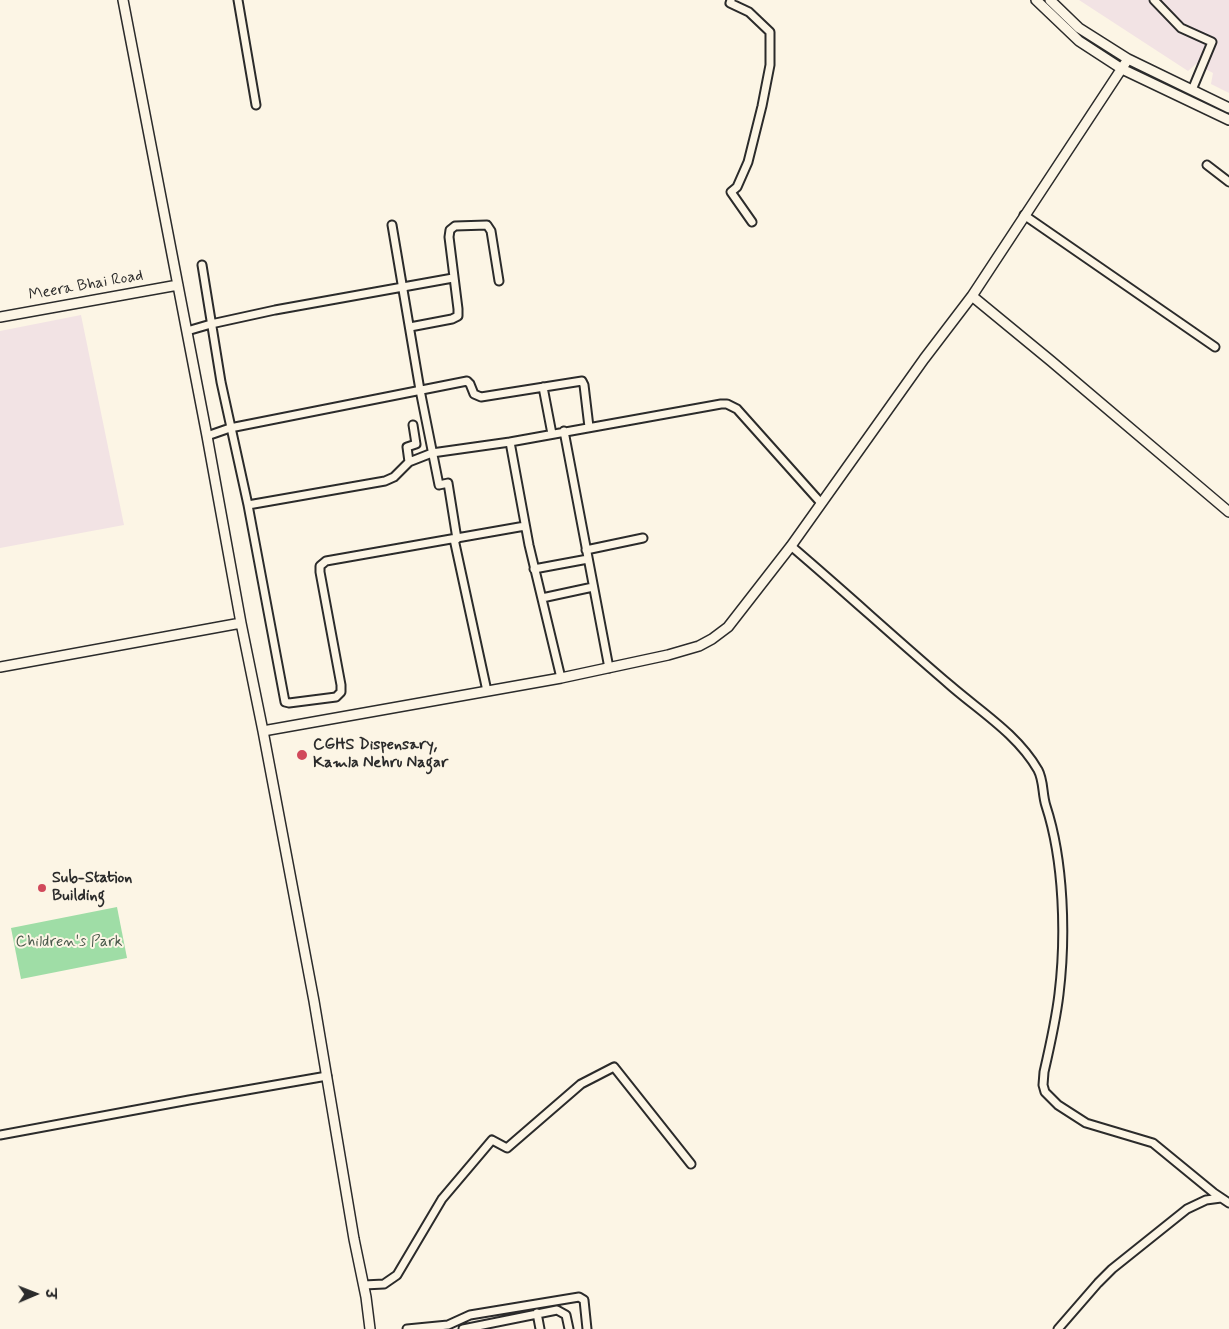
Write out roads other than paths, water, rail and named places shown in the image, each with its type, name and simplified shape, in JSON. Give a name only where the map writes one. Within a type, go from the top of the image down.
[{"type":"street","points":[[123,0],[314,1001],[370,1329]]},
{"type":"street","points":[[238,0],[256,105]]},
{"type":"street","points":[[731,0],[730,3],[749,12],[770,32],[770,64],[762,106],[748,162],[737,187],[732,192],[752,222]]},
{"type":"street","points":[[1036,0],[1079,41],[1122,69],[1229,120]]},
{"type":"street","points":[[1050,0],[1080,28],[1128,59],[1229,108]]},
{"type":"street","points":[[1154,0],[1181,28],[1212,42],[1192,90]]},
{"type":"street","points":[[263,730],[561,678],[668,655],[699,646],[712,639],[732,621],[791,546],[924,359],[972,296],[1128,59]]},
{"type":"street","points":[[1207,165],[1229,182]]},
{"type":"street","points":[[1024,215],[1215,347]]},
{"type":"street","points":[[392,225],[432,453],[439,485],[448,483],[456,539],[486,691]]},
{"type":"street","points":[[410,327],[452,319],[458,316],[449,234],[450,230],[455,226],[487,225],[491,231],[499,281]]},
{"type":"street","points":[[202,265],[230,428],[248,505],[285,702],[336,697],[340,692],[341,685],[320,572],[322,563],[525,526]]},
{"type":"street","points":[[187,331],[275,310],[453,278]]},
{"type":"street","name":"Meera Bhai Road","points":[[0,317],[178,285]]},
{"type":"street","points":[[972,296],[1229,512]]},
{"type":"street","points":[[207,436],[230,428],[467,381],[474,394],[481,397],[582,381],[589,426]]},
{"type":"street","points":[[543,387],[552,434]]},
{"type":"street","points":[[248,505],[385,481],[394,476],[409,462],[432,453],[510,442],[589,426],[721,404],[728,404],[737,409],[821,503]]},
{"type":"street","points":[[409,462],[407,447],[416,444],[413,425]]},
{"type":"street","points":[[564,431],[609,668]]},
{"type":"street","points":[[510,442],[534,569],[561,678]]},
{"type":"street","points":[[586,550],[643,538]]},
{"type":"street","points":[[791,546],[951,686],[992,719],[1019,745],[1034,764],[1042,780],[1046,805],[1052,823],[1061,890],[1062,968],[1058,1004],[1044,1072],[1043,1085],[1045,1092],[1058,1105],[1086,1123],[1153,1143],[1229,1203]]},
{"type":"street","points":[[534,569],[588,559]]},
{"type":"street","points":[[542,598],[593,587]]},
{"type":"street","points":[[0,667],[241,623]]},
{"type":"street","points":[[364,1285],[384,1284],[397,1276],[442,1199],[492,1140],[506,1148],[581,1084],[614,1067],[691,1164]]},
{"type":"street","points":[[0,1135],[327,1076]]},
{"type":"street","points":[[1206,1186],[1206,1200]]},
{"type":"street","points":[[1058,1329],[1112,1269],[1187,1209],[1206,1200],[1221,1198]]},
{"type":"street","points":[[407,1329],[448,1325],[470,1314],[579,1297],[584,1300],[587,1329]]},
{"type":"street","points":[[463,1329],[552,1310],[562,1311],[566,1315],[569,1329]]},
{"type":"street","points":[[537,1313],[540,1329]]},
{"type":"place","name":"CGHS Dispensary, Kamla Nehru Nagar","points":[[302,755]]},
{"type":"place","name":"Sub-Station Building","points":[[42,888]]},
{"type":"park label","name":"Children's Park","points":[[69,943]]}]
